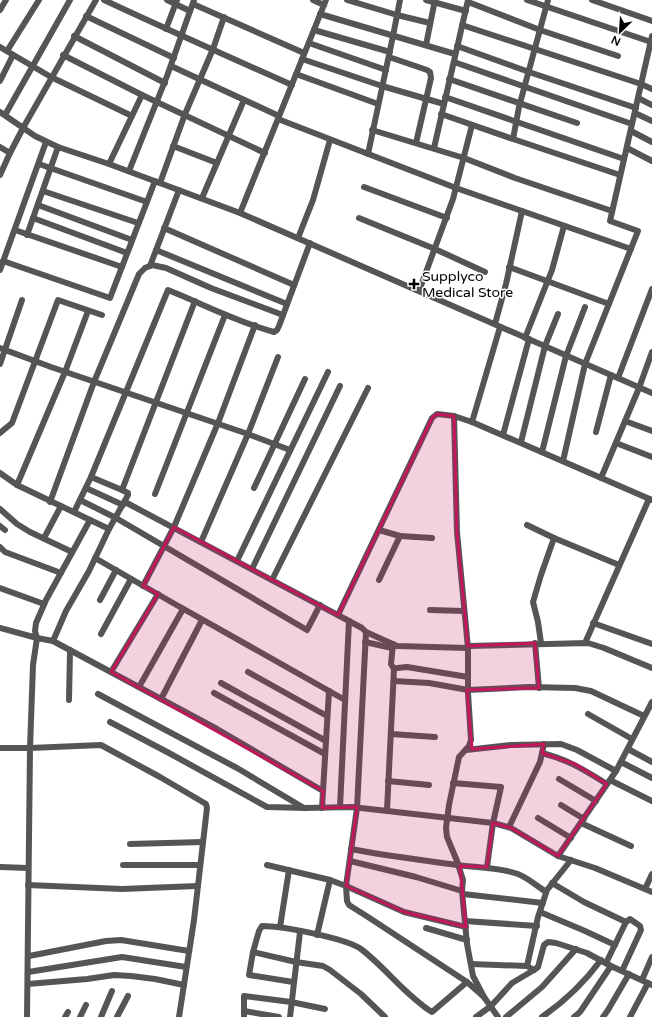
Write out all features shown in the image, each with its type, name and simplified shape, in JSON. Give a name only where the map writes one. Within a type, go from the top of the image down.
[{"type":"street","points":[[0,10],[6,0]]},
{"type":"street","points":[[7,51],[39,0]]},
{"type":"street","points":[[70,0],[33,67],[3,114],[23,128],[46,142],[58,147],[129,171],[240,213],[652,393]]},
{"type":"street","points":[[1,171],[51,77],[96,0]]},
{"type":"street","points":[[104,0],[181,37],[212,49],[292,86]]},
{"type":"street","points":[[167,0],[176,2],[190,11]]},
{"type":"street","points":[[240,213],[325,2],[313,0]]},
{"type":"street","points":[[347,0],[430,23]]},
{"type":"street","points":[[368,154],[400,0]]},
{"type":"street","points":[[426,0],[466,10]]},
{"type":"street","points":[[527,0],[651,39],[649,65],[641,84],[610,221],[638,231],[585,364],[563,461]]},
{"type":"street","points":[[512,139],[520,103],[548,0]]},
{"type":"street","points":[[592,0],[652,21]]},
{"type":"street","points":[[426,45],[434,1]]},
{"type":"street","points":[[434,148],[468,1],[540,30],[618,56]]},
{"type":"street","points":[[166,30],[176,2]]},
{"type":"street","points":[[129,171],[165,83],[194,2],[303,56],[382,86],[444,104]]},
{"type":"street","points":[[320,14],[455,54]]},
{"type":"street","points":[[86,16],[174,58]]},
{"type":"street","points":[[4,261],[110,298],[138,224],[173,146],[224,17]]},
{"type":"street","points":[[462,25],[641,84],[652,89]]},
{"type":"street","points":[[314,30],[389,54],[430,72],[431,78],[416,143]]},
{"type":"street","points":[[74,36],[165,83]]},
{"type":"street","points":[[309,43],[386,70]]},
{"type":"street","points":[[457,46],[635,111],[652,121]]},
{"type":"street","points":[[0,47],[51,77],[132,116]]},
{"type":"street","points":[[0,81],[13,55]]},
{"type":"street","points":[[64,55],[142,95],[265,152]]},
{"type":"street","points":[[454,62],[632,124]]},
{"type":"street","points":[[171,66],[279,118],[330,140],[456,188],[631,249]]},
{"type":"street","points":[[296,74],[378,104]]},
{"type":"street","points":[[449,79],[577,123]]},
{"type":"street","points":[[109,164],[142,95]]},
{"type":"street","points":[[445,97],[624,159]]},
{"type":"street","points":[[638,98],[652,105]]},
{"type":"street","points":[[202,198],[230,136],[244,100]]},
{"type":"street","points":[[441,114],[620,175]]},
{"type":"street","points":[[419,291],[447,218],[472,125]]},
{"type":"street","points":[[372,130],[464,158],[515,178],[612,212]]},
{"type":"street","points":[[630,131],[652,142]]},
{"type":"street","points":[[298,238],[313,200],[330,140]]},
{"type":"street","points":[[0,270],[46,142]]},
{"type":"street","points":[[173,146],[217,163]]},
{"type":"street","points":[[0,147],[10,153]]},
{"type":"street","points":[[27,235],[58,147]]},
{"type":"street","points":[[627,148],[652,161]]},
{"type":"street","points":[[39,164],[147,202]]},
{"type":"street","points":[[364,187],[447,218]]},
{"type":"street","points":[[150,266],[179,190]]},
{"type":"street","points":[[43,191],[138,224]]},
{"type":"street","points":[[38,205],[132,240]]},
{"type":"street","points":[[472,422],[498,326],[509,267],[522,211]]},
{"type":"street","points":[[33,218],[127,253]]},
{"type":"street","points":[[359,218],[435,249],[485,272]]},
{"type":"street","points":[[503,435],[527,338],[548,282],[564,226]]},
{"type":"street","points":[[164,228],[294,285]]},
{"type":"street","points":[[15,230],[122,267]]},
{"type":"street","points":[[74,512],[91,478],[168,290],[226,315],[274,332],[277,330],[283,316],[310,243]]},
{"type":"street","points":[[156,250],[287,304]]},
{"type":"street","points":[[50,502],[94,382],[139,274],[145,268],[152,265],[166,268],[211,288],[283,316]]},
{"type":"street","points":[[509,267],[609,304]]},
{"type":"street","points":[[618,378],[652,289]]},
{"type":"street","points":[[0,364],[2,349],[22,300]]},
{"type":"street","points":[[0,433],[12,423],[58,300],[102,315]]},
{"type":"street","points":[[122,490],[195,301]]},
{"type":"street","points":[[542,452],[566,356],[585,307]]},
{"type":"street","points":[[17,485],[65,372],[88,311]]},
{"type":"street","points":[[521,442],[545,346],[558,314]]},
{"type":"street","points":[[155,494],[226,315]]},
{"type":"street","points":[[143,586],[174,527],[218,424],[255,325]]},
{"type":"street","points":[[2,349],[290,450]]},
{"type":"street","points":[[601,478],[639,388],[652,352]]},
{"type":"street","points":[[201,542],[248,434],[278,357]]},
{"type":"street","points":[[237,561],[328,372]]},
{"type":"street","points":[[596,432],[611,375]]},
{"type":"street","points":[[254,488],[305,379]]},
{"type":"street","points":[[252,569],[340,386]]},
{"type":"street","points":[[272,580],[368,388]]},
{"type":"street","points":[[338,615],[432,418],[437,414],[454,416],[472,422],[521,442],[651,500],[585,643]]},
{"type":"street","points":[[454,416],[456,532],[468,647],[468,690],[471,740],[470,746],[459,758],[453,783],[446,837],[459,866],[463,880],[465,924],[473,976],[484,997],[498,1017]]},
{"type":"street","points":[[625,421],[652,432]]},
{"type":"street","points":[[616,443],[652,457]]},
{"type":"street","points":[[0,473],[17,485],[50,502],[109,529]]},
{"type":"street","points":[[53,641],[66,611],[128,495],[128,493],[122,490],[91,478]]},
{"type":"street","points":[[86,488],[124,503],[174,527],[350,621],[366,632],[392,646]]},
{"type":"street","points":[[80,500],[116,518],[307,630],[320,605]]},
{"type":"street","points":[[44,538],[61,506]]},
{"type":"street","points":[[0,509],[30,532],[72,552]]},
{"type":"street","points":[[27,1017],[30,748],[33,665],[37,638],[35,631],[36,623],[44,604],[90,520]]},
{"type":"street","points":[[527,526],[620,565]]},
{"type":"street","points":[[379,530],[400,536],[432,538]]},
{"type":"street","points":[[379,580],[400,536]]},
{"type":"street","points":[[539,688],[538,622],[533,602],[554,538]]},
{"type":"street","points":[[0,547],[5,552],[61,573]]},
{"type":"street","points":[[95,558],[345,700]]},
{"type":"street","points":[[100,600],[116,570]]},
{"type":"street","points":[[101,634],[131,579]]},
{"type":"street","points":[[0,588],[44,604]]},
{"type":"street","points":[[111,672],[158,594]]},
{"type":"street","points":[[138,687],[183,609]]},
{"type":"street","points":[[430,610],[464,611]]},
{"type":"street","points":[[160,699],[202,620]]},
{"type":"street","points":[[340,807],[350,621]]},
{"type":"street","points":[[593,623],[652,644]]},
{"type":"street","points":[[0,628],[53,641],[217,729],[323,791]]},
{"type":"street","points":[[366,632],[357,808],[346,886],[347,901],[349,905],[378,922],[467,982],[484,997]]},
{"type":"street","points":[[365,642],[392,646],[468,647],[538,643],[585,643],[604,648],[652,668]]},
{"type":"street","points":[[386,810],[394,681],[394,669],[391,664],[392,646]]},
{"type":"street","points":[[69,700],[70,650]]},
{"type":"street","points":[[394,669],[407,667],[468,677]]},
{"type":"street","points":[[248,672],[327,716]]},
{"type":"street","points":[[394,681],[429,683],[468,690],[575,688],[591,690],[644,716]]},
{"type":"street","points":[[221,683],[326,741]]},
{"type":"street","points":[[322,808],[329,691]]},
{"type":"street","points":[[214,693],[325,754]]},
{"type":"street","points":[[98,694],[237,768],[306,808]]},
{"type":"street","points":[[558,856],[616,771],[652,702]]},
{"type":"street","points":[[588,714],[632,739]]},
{"type":"street","points":[[110,722],[267,808],[357,808],[493,823],[509,827],[558,856],[572,860],[652,892]]},
{"type":"street","points":[[391,734],[435,737]]},
{"type":"street","points":[[509,827],[540,762],[544,744]]},
{"type":"street","points":[[466,750],[488,747],[561,744],[567,745],[616,771]]},
{"type":"street","points":[[0,748],[101,745],[109,748],[206,804],[207,813],[179,1017]]},
{"type":"street","points":[[628,748],[652,762]]},
{"type":"street","points":[[542,753],[575,764],[608,782],[652,801]]},
{"type":"street","points":[[621,762],[652,778]]},
{"type":"street","points":[[559,779],[596,801]]},
{"type":"street","points":[[388,781],[429,785]]},
{"type":"street","points":[[453,783],[501,787],[493,823],[487,867]]},
{"type":"street","points":[[561,805],[582,821],[631,846]]},
{"type":"street","points":[[538,818],[571,838]]},
{"type":"street","points":[[130,844],[203,842]]},
{"type":"street","points":[[351,849],[459,866],[487,867],[507,871],[519,875],[546,892]]},
{"type":"street","points":[[527,966],[546,892],[572,860]]},
{"type":"street","points":[[350,862],[416,877],[463,893],[543,903]]},
{"type":"street","points":[[123,865],[200,865]]},
{"type":"street","points":[[267,865],[330,880],[404,912],[465,924],[537,926]]},
{"type":"street","points":[[0,867],[28,868]]},
{"type":"street","points":[[280,927],[290,870]]},
{"type":"street","points":[[646,889],[652,874]]},
{"type":"street","points":[[317,935],[330,880]]},
{"type":"street","points":[[552,883],[584,902],[626,922],[630,920],[634,921],[640,926],[641,930],[622,971]]},
{"type":"street","points":[[28,885],[122,889],[197,886]]},
{"type":"street","points":[[540,912],[615,945]]},
{"type":"street","points":[[574,1017],[580,1012],[626,922]]},
{"type":"street","points":[[293,982],[249,975],[253,952],[262,926],[280,927],[338,939],[360,948],[414,998],[432,1012],[467,982]]},
{"type":"street","points":[[426,928],[467,940]]},
{"type":"street","points":[[290,1017],[300,932]]},
{"type":"street","points":[[28,956],[106,941],[121,940],[189,951]]},
{"type":"street","points":[[476,1017],[491,1006],[512,983],[538,968],[544,945],[548,942],[587,953],[648,983]]},
{"type":"street","points":[[506,1017],[542,987],[576,949]]},
{"type":"street","points":[[253,952],[296,962],[323,966],[361,994],[385,1017]]},
{"type":"street","points":[[28,972],[122,957],[186,967]]},
{"type":"street","points":[[630,1017],[648,983],[652,957]]},
{"type":"street","points":[[542,1017],[561,1003],[586,979],[606,963]]},
{"type":"street","points":[[471,964],[527,966],[534,970]]},
{"type":"street","points":[[603,1017],[629,974]]},
{"type":"street","points":[[28,984],[114,975],[155,979],[184,985]]},
{"type":"street","points":[[102,1017],[112,991]]},
{"type":"street","points":[[116,1017],[128,996]]},
{"type":"street","points":[[279,1017],[244,1014],[244,996],[291,1002],[325,1009]]},
{"type":"street","points":[[80,1017],[86,1005]]},
{"type":"highlighted area","points":[[437,414],[454,416],[457,532],[468,646],[535,643],[539,688],[467,690],[472,749],[544,744],[542,753],[575,764],[607,784],[558,856],[511,828],[493,823],[487,867],[460,866],[466,927],[404,912],[346,886],[357,807],[322,808],[323,791],[111,672],[158,594],[143,586],[174,527],[338,615],[432,418]]},
{"type":"place","name":"Supplyco Medical Store","points":[[414,284]]}]
